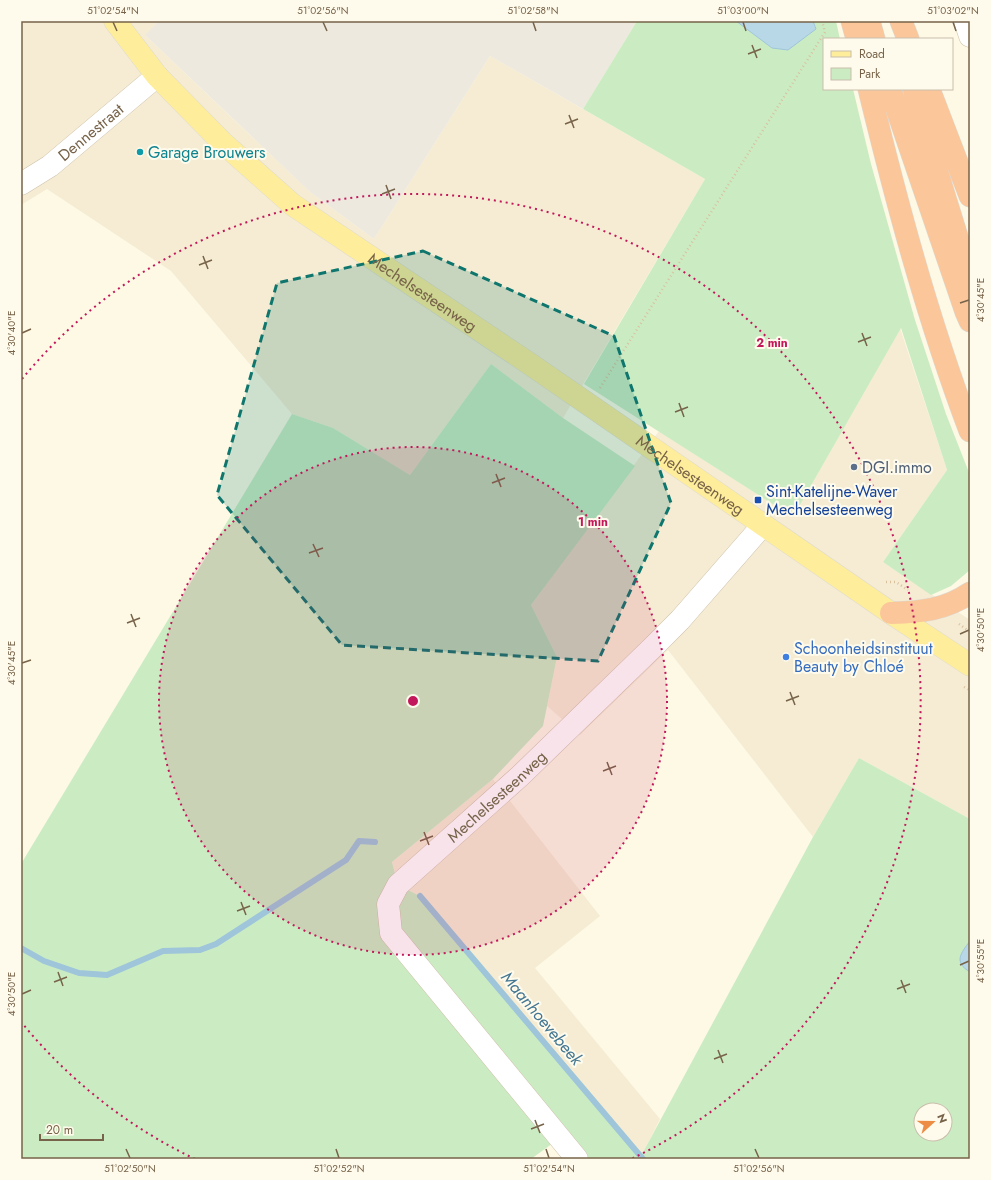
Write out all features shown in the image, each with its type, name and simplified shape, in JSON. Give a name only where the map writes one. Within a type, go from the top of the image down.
[{"type":"highway","points":[[852,21],[856,38]]},
{"type":"highway","points":[[869,21],[874,38]]},
{"type":"highway","points":[[901,21],[904,38]]},
{"type":"highway","points":[[901,21],[908,38]]},
{"type":"highway","points":[[869,90],[886,160],[931,315],[970,431]]},
{"type":"highway","points":[[890,90],[970,321]]},
{"type":"highway","points":[[914,90],[918,110],[970,279]]},
{"type":"highway","points":[[929,90],[970,196]]},
{"type":"highway","points":[[892,613],[937,609],[960,600],[970,593]]},
{"type":"main road","name":"Mechelsesteenweg","points":[[115,21],[158,76],[223,143],[293,205],[970,665]]},
{"type":"street","points":[[966,21],[970,36]]},
{"type":"street","name":"Dennestraat","points":[[21,184],[50,166],[158,76]]},
{"type":"street","name":"Mechelsesteenweg","points":[[577,1159],[391,933],[388,904],[398,885],[530,766],[675,625],[763,525]]},
{"type":"path","points":[[589,405],[825,32],[822,21]]},
{"type":"highlighted area","points":[[423,251],[614,336],[671,503],[598,661],[342,645],[217,495],[277,283]]},
{"type":"shaded area","points":[[21,21],[159,21],[146,36],[310,192],[374,239],[490,56],[705,179],[563,418],[491,364],[410,475],[333,428],[292,414],[171,271],[47,189],[21,205]]},
{"type":"shaded area","points":[[159,21],[637,21],[583,109],[490,56],[374,239],[310,192],[145,35]]},
{"type":"shaded area","points":[[900,328],[947,470],[883,562],[970,620],[970,819],[859,758],[813,837],[668,650],[580,735],[547,706],[557,657],[531,605],[659,431],[793,517]]},
{"type":"shaded area","points":[[493,779],[600,916],[535,968],[660,1119],[641,1157],[420,896],[398,885],[392,862]]},
{"type":"green space","points":[[637,21],[736,21],[772,48],[816,29],[813,21],[836,21],[840,38],[823,38],[823,90],[853,90],[871,164],[915,320],[946,414],[970,475],[970,570],[951,586],[931,595],[883,562],[947,470],[901,328],[793,517],[584,384],[705,179],[583,109]]},
{"type":"green space","points":[[491,364],[563,418],[635,466],[531,605],[557,657],[543,726],[493,779],[392,862],[398,885],[420,896],[641,1156],[813,837],[859,758],[970,819],[970,1159],[577,1159],[560,1138],[531,1159],[21,1159],[21,864],[292,414],[333,428],[410,475]]},
{"type":"water","points":[[736,21],[813,21],[816,29],[788,50],[772,48]]},
{"type":"water","points":[[970,941],[970,972],[962,965],[960,957]]},
{"type":"waterway","name":"Maanhoevebeek","points":[[21,948],[44,961],[79,973],[107,975],[163,951],[200,950],[216,944],[346,860],[359,841],[375,842]]},
{"type":"waterway","name":"Maanhoevebeek","points":[[420,896],[643,1159]]},
{"type":"place","name":"Garage Brouwers","points":[[140,152]]},
{"type":"place","name":"DGI.immo","points":[[854,467]]},
{"type":"place","name":"Sint-Katelijne-Waver Mechelsesteenweg","points":[[758,500]]},
{"type":"place","name":"Schoonheidsinstituut Beauty by Chloé","points":[[786,657]]}]
